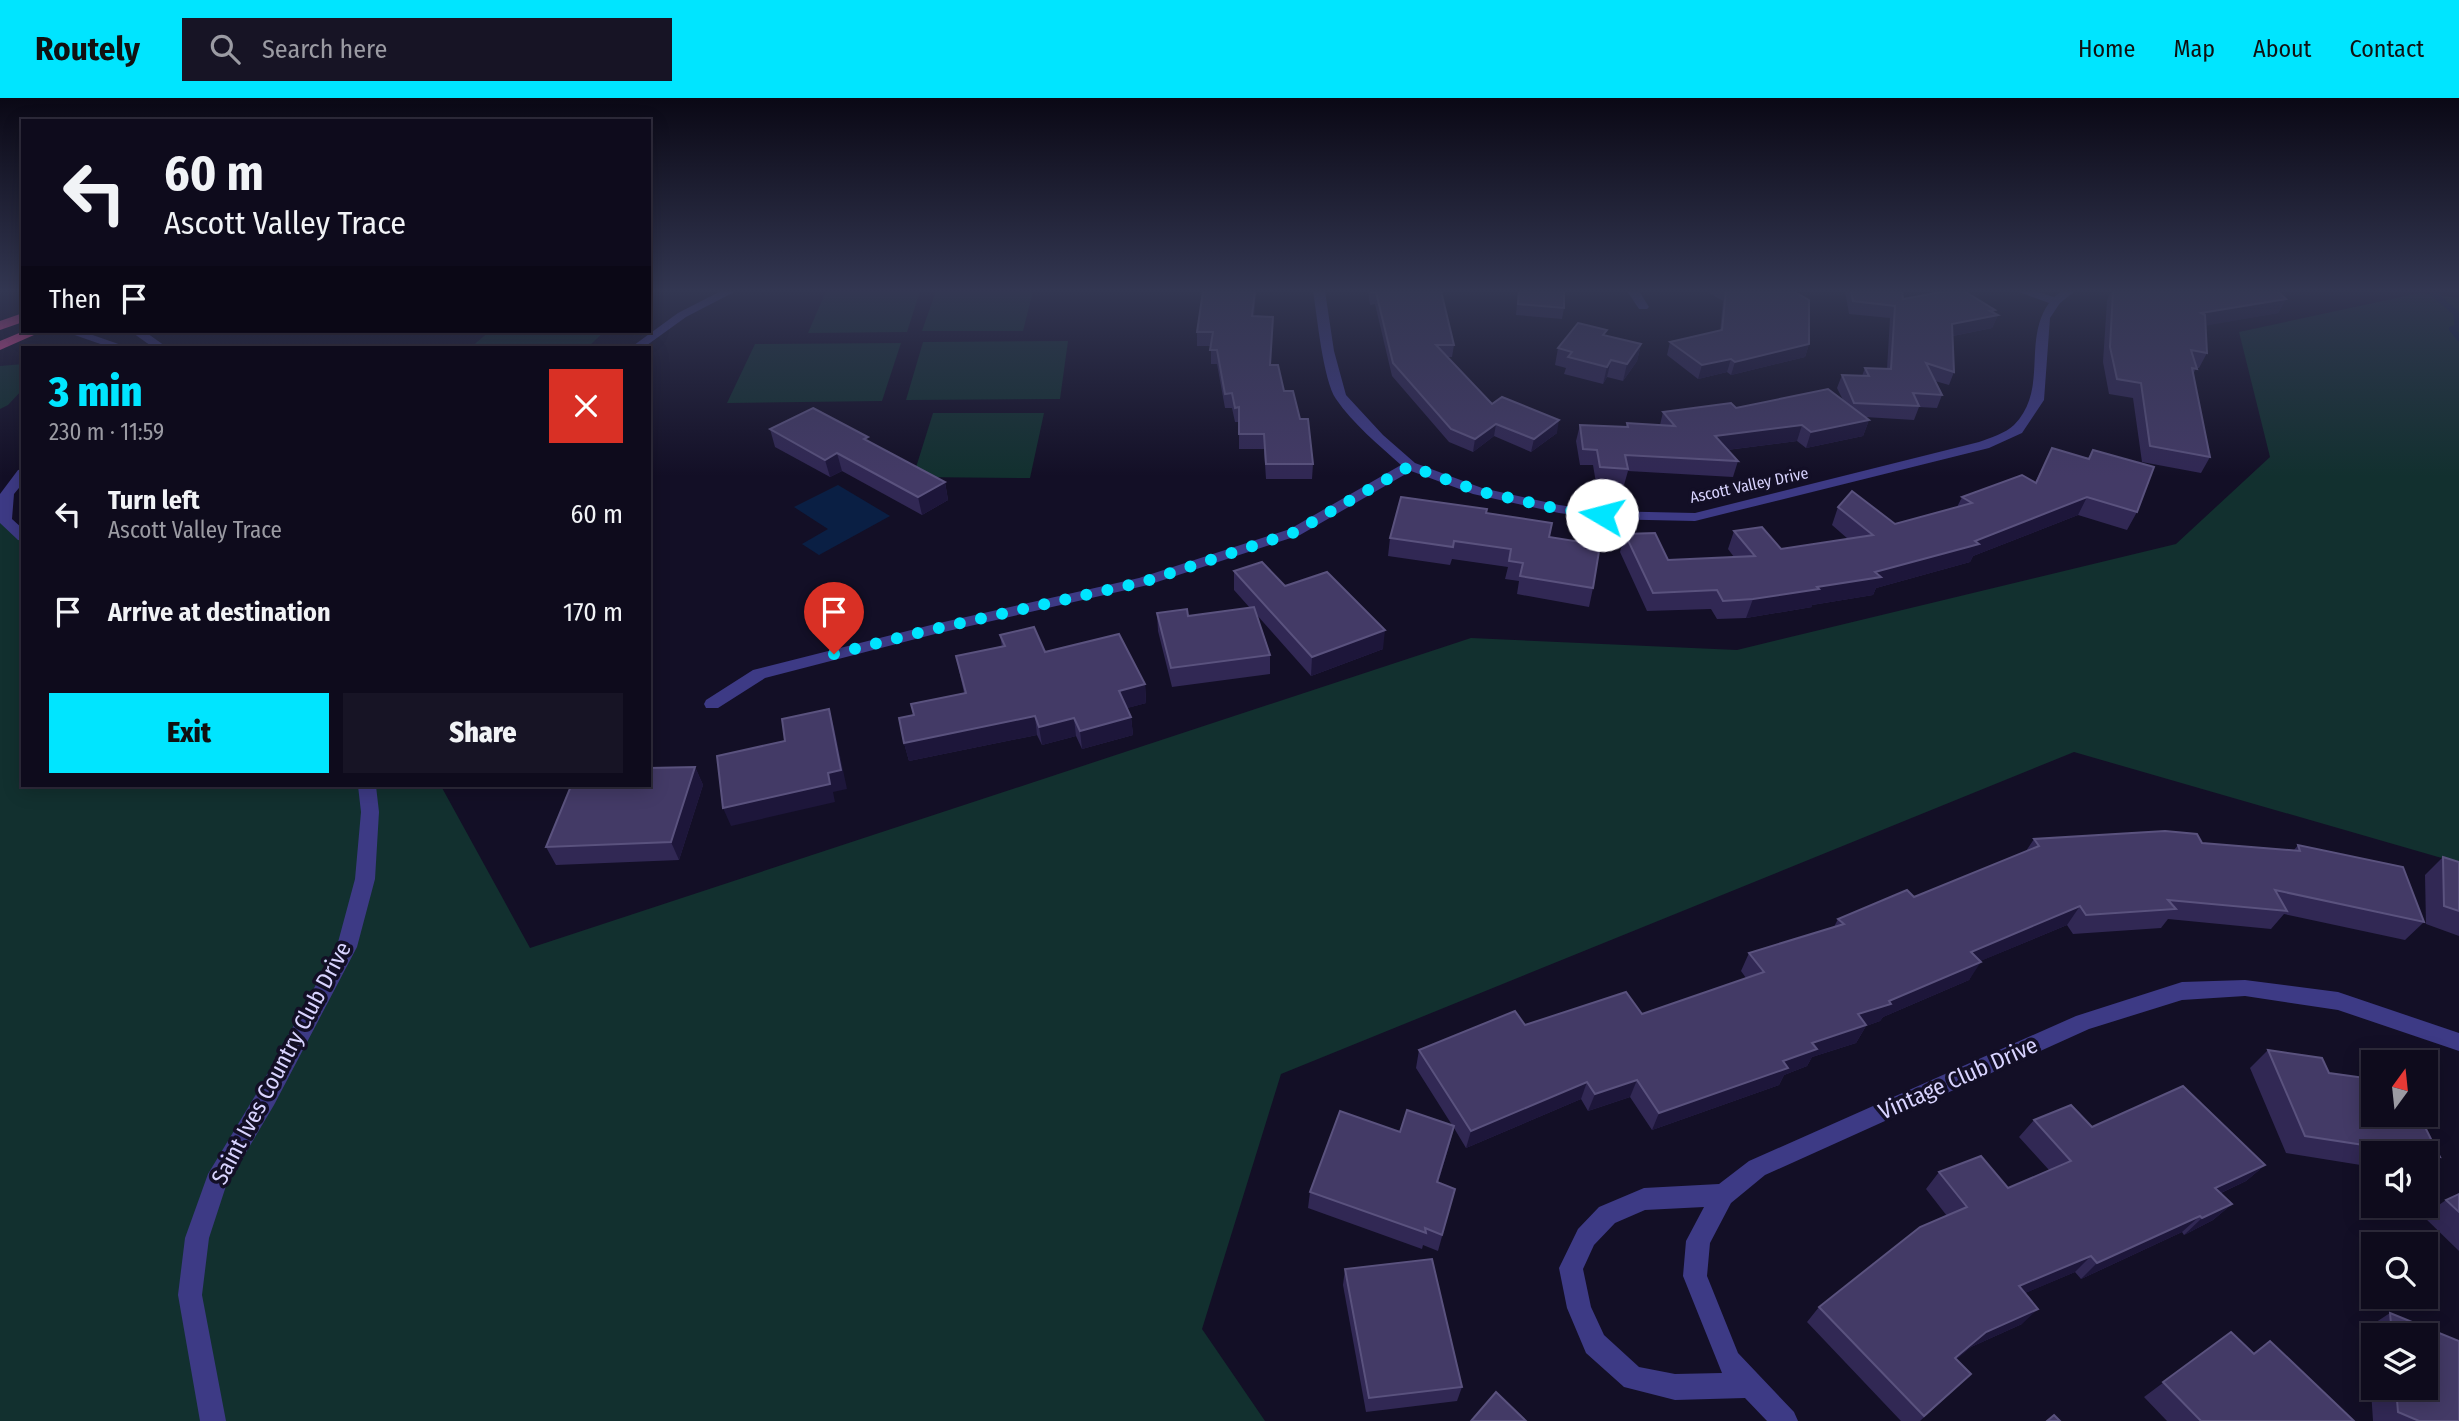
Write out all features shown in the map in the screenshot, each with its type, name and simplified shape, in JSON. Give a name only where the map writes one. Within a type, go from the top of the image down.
[{"type":"street","name":"Ascott Valley Drive","points":[[1328,353],[1340,396],[1378,438],[1410,466],[1478,491],[1559,509],[1642,517],[1695,517],[1984,445],[2017,430],[2038,400],[2041,353]]},
{"type":"street","points":[[712,704],[759,674],[934,629],[1143,582],[1295,532],[1410,466]]},
{"type":"street","points":[[21,476],[7,494],[5,520],[21,535]]},
{"type":"street","name":"Saint Ives Country Club Drive","points":[[213,1421],[190,1295],[197,1237],[216,1182],[266,1098],[347,947],[365,879],[370,812],[367,787]]},
{"type":"street","name":"Vintage Club Drive","points":[[1785,1421],[1729,1362],[1695,1276],[1698,1241],[1723,1195],[1757,1168],[2057,1033],[2106,1014],[2182,991],[2245,988],[2338,1001],[2459,1042]]},
{"type":"street","points":[[1723,1195],[1644,1199],[1607,1215],[1586,1237],[1570,1268],[1578,1308],[1595,1343],[1633,1378],[1675,1387],[1750,1385]]},
{"type":"green space","points":[[751,353],[898,353],[882,401],[727,403]]},
{"type":"green space","points":[[920,353],[1066,353],[1060,399],[906,400]]},
{"type":"green space","points":[[2244,353],[2459,353],[2459,863],[2074,752],[1281,1074],[1202,1329],[1265,1421],[0,1421],[0,522],[21,528],[21,787],[442,787],[530,948],[1471,638],[1737,650],[2176,544],[2270,457]]},
{"type":"green space","points":[[21,364],[21,391],[8,405],[0,409],[0,366]]},
{"type":"green space","points":[[933,413],[1044,413],[1030,478],[913,477]]},
{"type":"water","points":[[838,485],[890,516],[819,555],[802,544],[828,529],[794,507]]},
{"type":"building","points":[[1217,353],[1271,353],[1270,365],[1278,365],[1284,391],[1293,391],[1300,419],[1308,419],[1313,464],[1266,464],[1264,434],[1239,434],[1239,407],[1235,408],[1232,393],[1225,394]]},
{"type":"building","points":[[1391,353],[1443,353],[1492,404],[1502,397],[1559,420],[1534,439],[1496,424],[1475,439],[1451,429],[1393,363]]},
{"type":"building","points":[[1571,353],[1635,353],[1627,364],[1611,360],[1607,367],[1568,357]]},
{"type":"building","points":[[1685,353],[1773,353],[1735,362],[1731,359],[1702,365]]},
{"type":"building","points":[[1892,353],[1953,353],[1954,372],[1926,363],[1942,395],[1913,393],[1919,406],[1854,403],[1842,375],[1869,376],[1865,368],[1891,369]]},
{"type":"building","points":[[2111,353],[2192,353],[2197,369],[2192,368],[2210,457],[2150,446],[2141,383],[2117,379]]},
{"type":"building","points":[[1828,389],[1869,420],[1811,432],[1802,425],[1715,436],[1738,461],[1625,455],[1628,469],[1600,467],[1597,450],[1583,449],[1580,425],[1628,427],[1627,423],[1675,426],[1663,412],[1731,403],[1736,408]]},
{"type":"building","points":[[813,408],[868,437],[864,439],[945,482],[918,497],[837,453],[825,460],[770,429]]},
{"type":"building","points":[[2052,448],[2089,459],[2093,450],[2154,467],[2137,512],[2087,497],[1975,541],[1979,544],[1875,572],[1881,577],[1817,587],[1819,589],[1723,601],[1717,590],[1653,593],[1625,534],[1655,533],[1668,560],[1755,556],[1734,531],[1762,527],[1781,549],[1873,535],[1838,507],[1852,491],[1895,524],[1972,503],[1962,497],[2022,475],[2036,483]]},
{"type":"building","points":[[1401,497],[1487,509],[1486,513],[1552,523],[1549,537],[1600,545],[1593,588],[1520,576],[1523,563],[1509,561],[1511,549],[1454,541],[1453,547],[1390,538]]},
{"type":"building","points":[[1262,562],[1285,586],[1327,572],[1385,630],[1312,657],[1234,571]]},
{"type":"building","points":[[1254,607],[1270,655],[1171,668],[1157,613],[1187,609],[1188,616]]},
{"type":"building","points":[[1034,627],[1045,652],[1119,634],[1145,684],[1119,691],[1131,717],[1080,731],[1074,718],[1039,727],[1035,716],[904,743],[899,718],[914,715],[911,704],[966,693],[956,656],[1005,646],[1000,635]]},
{"type":"building","points":[[829,709],[841,770],[828,773],[830,784],[723,808],[717,756],[785,741],[782,719]]},
{"type":"building","points":[[695,767],[671,842],[546,847],[571,787],[651,787],[651,768]]},
{"type":"building","points":[[2165,831],[2197,834],[2202,843],[2300,851],[2298,845],[2403,867],[2424,922],[2275,890],[2287,911],[2168,900],[2176,909],[2086,915],[2080,906],[1971,952],[1981,962],[1889,1001],[1891,1004],[1858,1014],[1866,1025],[1812,1043],[1817,1049],[1783,1061],[1788,1068],[1659,1113],[1637,1080],[1595,1094],[1587,1082],[1471,1131],[1419,1050],[1515,1011],[1525,1025],[1626,992],[1642,1014],[1764,972],[1749,953],[1844,924],[1838,919],[1907,890],[1914,897],[2039,846],[2034,839]]},
{"type":"building","points":[[2443,857],[2459,862],[2459,911],[2444,906]]},
{"type":"building","points":[[2268,1050],[2322,1058],[2329,1073],[2361,1077],[2361,1127],[2425,1127],[2432,1141],[2361,1141],[2361,1145],[2305,1136]]},
{"type":"building","points":[[2183,1086],[2265,1165],[2215,1188],[2232,1204],[2097,1263],[2091,1256],[2019,1286],[2038,1309],[1986,1332],[1955,1358],[1971,1374],[1924,1416],[1819,1307],[1920,1227],[1967,1207],[1939,1172],[1981,1156],[2008,1188],[2071,1161],[2034,1120],[2071,1105],[2092,1127]]},
{"type":"building","points":[[1407,1110],[1454,1126],[1437,1182],[1455,1189],[1442,1235],[1425,1228],[1426,1233],[1310,1192],[1340,1111],[1400,1132]]},
{"type":"building","points":[[2459,1194],[2459,1212],[2446,1200]]},
{"type":"building","points":[[1432,1259],[1462,1387],[1369,1398],[1345,1269]]},
{"type":"building","points":[[2390,1313],[2415,1323],[2391,1323]]},
{"type":"building","points":[[2231,1332],[2254,1354],[2270,1341],[2354,1421],[2201,1421],[2163,1382]]},
{"type":"building","points":[[2438,1332],[2459,1341],[2459,1421],[2419,1421],[2398,1412],[2397,1400],[2438,1400]]},
{"type":"building","points":[[1496,1392],[1526,1421],[1471,1421]]},
{"type":"building","points":[[2054,1415],[2060,1421],[2047,1421]]},
{"type":"route","points":[[834,654],[1143,582],[1295,532],[1410,466],[1478,491],[1559,509],[1602,515]]}]
